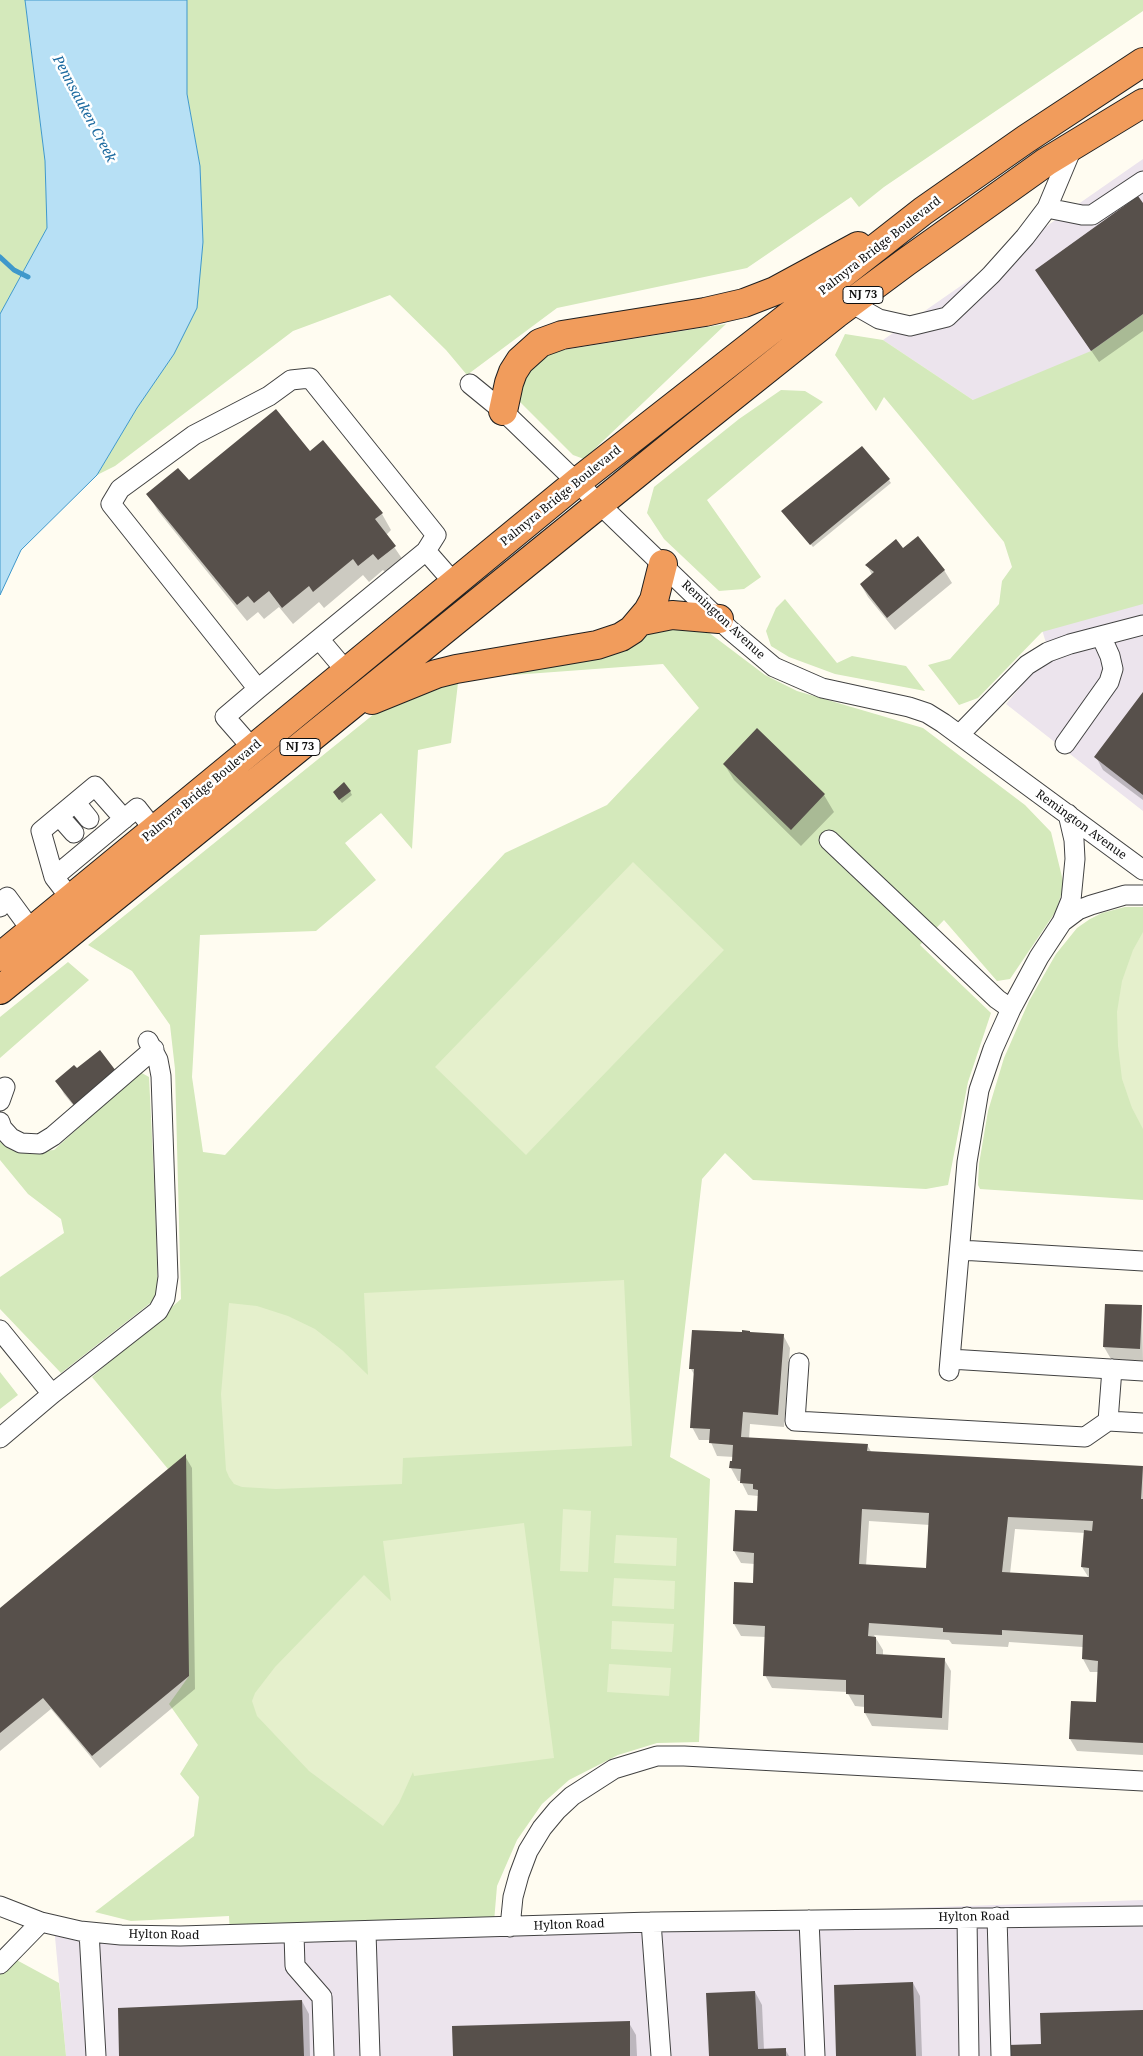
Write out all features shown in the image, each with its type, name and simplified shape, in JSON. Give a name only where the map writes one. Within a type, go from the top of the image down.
[{"type":"highway","name":"Palmyra Bridge Boulevard","points":[[0,957],[577,482],[923,211],[1026,139],[1139,64]]},
{"type":"highway","name":"NJ 73","points":[[0,990],[851,303],[1046,162],[1143,103]]},
{"type":"highway","points":[[503,411],[507,389],[513,372],[520,361],[540,343],[562,336],[705,312],[759,298],[923,211]]},
{"type":"highway","points":[[343,712],[442,672],[476,664],[610,642],[632,630],[642,621],[654,600],[663,564]]},
{"type":"highway","points":[[642,621],[672,615],[719,619]]},
{"type":"street","points":[[851,303],[879,319],[910,326],[947,317],[991,275],[1025,237],[1047,208],[1072,146]]},
{"type":"street","points":[[1047,208],[1082,215],[1092,215],[1143,181]]},
{"type":"street","points":[[253,749],[225,717],[426,551],[436,535],[310,378],[291,380],[269,396],[194,434],[120,489],[111,504],[258,689]]},
{"type":"street","name":"Remington Avenue","points":[[470,384],[503,411],[719,619],[774,667],[822,688],[909,707],[927,713],[960,735],[1143,870]]},
{"type":"street","points":[[426,551],[454,583]]},
{"type":"street","points":[[960,735],[1027,665],[1048,652],[1143,625]]},
{"type":"street","points":[[1065,744],[1109,682],[1113,669],[1110,656],[1101,636]]},
{"type":"street","points":[[319,639],[346,671]]},
{"type":"street","points":[[72,899],[54,877],[41,831],[96,786],[124,819]]},
{"type":"street","points":[[76,802],[98,829]]},
{"type":"street","points":[[54,877],[82,843],[98,829],[124,819],[136,808],[155,831]]},
{"type":"street","points":[[1068,814],[1074,840],[1074,882],[1071,900],[1062,922],[1039,957],[1010,1009],[993,1049],[979,1090],[967,1162],[950,1365],[1143,1371]]},
{"type":"street","points":[[59,816],[82,843]]},
{"type":"street","points":[[829,840],[997,999],[1010,1009]]},
{"type":"street","points":[[1062,922],[1078,910],[1091,905],[1125,895],[1143,895]]},
{"type":"street","points":[[0,907],[7,897],[32,931]]},
{"type":"street","points":[[0,1122],[2,1128],[11,1138],[21,1143],[40,1144],[53,1136],[151,1045],[158,1060],[161,1076],[168,1277],[165,1298],[158,1311],[52,1394],[0,1438]]},
{"type":"street","points":[[960,1250],[1143,1261]]},
{"type":"street","points":[[0,1330],[52,1394]]},
{"type":"street","points":[[800,1363],[795,1420],[1085,1437],[1108,1421],[1143,1423]]},
{"type":"street","points":[[1108,1421],[1112,1369]]},
{"type":"street","points":[[510,1927],[513,1897],[528,1851],[542,1828],[557,1810],[572,1796],[614,1769],[657,1756],[1143,1781]]},
{"type":"street","name":"Hylton Road","points":[[0,1906],[41,1922],[89,1932],[120,1935],[180,1936],[366,1932],[651,1922],[1143,1916]]},
{"type":"street","points":[[967,1917],[969,2056]]},
{"type":"street","points":[[997,1917],[1001,2056]]},
{"type":"street","points":[[808,1920],[815,2056]]},
{"type":"street","points":[[0,1964],[41,1922]]},
{"type":"street","points":[[651,1922],[661,2056]]},
{"type":"street","points":[[89,1932],[96,2056]]},
{"type":"street","points":[[366,1932],[370,2056]]},
{"type":"street","points":[[294,1934],[295,1966],[322,1997],[324,2056]]},
{"type":"shaded area","points":[[1143,159],[1143,811],[1006,704],[1049,653],[973,400],[883,340]]},
{"type":"shaded area","points":[[1143,1900],[1143,2056],[66,2056],[54,1926],[230,1937],[494,1922]]},
{"type":"green space","points":[[0,0],[25,0],[45,162],[47,228],[0,314]]},
{"type":"green space","points":[[187,0],[1143,0],[1143,11],[884,187],[859,207],[851,197],[747,268],[557,308],[467,375],[446,350],[390,295],[293,331],[115,466],[97,475],[137,408],[174,354],[203,242],[200,166],[187,94]]},
{"type":"green space","points":[[1143,314],[1143,604],[1042,632],[978,698],[959,705],[928,665],[950,659],[999,604],[1002,581],[1012,567],[1004,542],[884,397],[876,411],[835,355],[845,334],[883,340],[973,400],[1091,351]]},
{"type":"green space","points":[[726,324],[584,459],[573,455],[518,400],[526,373],[551,352]]},
{"type":"green space","points":[[781,390],[805,391],[823,402],[707,500],[761,577],[744,589],[719,591],[664,539],[647,513],[654,487],[739,419]]},
{"type":"green space","points":[[785,599],[837,663],[852,656],[906,666],[925,691],[835,674],[789,657],[771,646],[766,631],[776,608]]},
{"type":"green space","points":[[677,625],[708,632],[765,675],[797,691],[923,728],[1025,805],[1051,832],[1064,885],[1056,911],[1010,979],[997,981],[944,920],[920,945],[991,1013],[968,1082],[948,1185],[926,1189],[753,1180],[725,1153],[702,1179],[670,1457],[710,1479],[699,1742],[657,1743],[618,1755],[569,1780],[542,1804],[517,1840],[497,1886],[494,1922],[230,1937],[229,1916],[131,1921],[95,1912],[194,1836],[199,1797],[180,1774],[198,1745],[169,1704],[189,1676],[168,1469],[92,1377],[181,1299],[175,1069],[170,1025],[132,971],[88,945],[374,714],[414,692],[458,683],[451,743],[418,750],[412,849],[381,813],[345,843],[376,880],[316,931],[200,935],[192,1077],[203,1152],[225,1155],[505,853],[607,805],[699,708],[663,664],[513,675],[512,669],[608,657],[652,629]]},
{"type":"green space","points":[[633,862],[724,950],[526,1155],[435,1067]]},
{"type":"green space","points":[[1125,907],[1143,907],[1143,1200],[980,1189],[978,1185],[979,1164],[988,1111],[1004,1058],[1029,1001],[1056,954],[1077,928],[1102,913]]},
{"type":"green space","points":[[1143,932],[1143,1129],[1132,1108],[1122,1079],[1118,1046],[1117,1012],[1122,981],[1133,950]]},
{"type":"green space","points":[[68,962],[89,980],[0,1058],[0,1017]]},
{"type":"green space","points":[[140,1072],[149,1077],[158,1297],[61,1373],[0,1309],[0,1277],[64,1233],[61,1219],[28,1194],[0,1160],[0,1137],[34,1152],[54,1150]]},
{"type":"green space","points":[[624,1280],[632,1446],[403,1458],[402,1484],[276,1489],[242,1487],[234,1484],[229,1477],[226,1470],[221,1394],[229,1303],[257,1306],[288,1316],[315,1329],[342,1350],[368,1375],[364,1293]]},
{"type":"green space","points":[[0,1372],[18,1395],[0,1409]]},
{"type":"green space","points":[[563,1509],[591,1511],[588,1572],[560,1571]]},
{"type":"green space","points":[[524,1523],[554,1758],[414,1776],[413,1772],[399,1803],[383,1826],[309,1771],[257,1716],[252,1701],[255,1693],[275,1667],[364,1575],[391,1601],[383,1541]]},
{"type":"green space","points":[[616,1535],[677,1538],[676,1566],[614,1563]]},
{"type":"green space","points":[[614,1578],[675,1581],[674,1609],[612,1606]]},
{"type":"green space","points":[[612,1621],[674,1624],[672,1652],[611,1649]]},
{"type":"green space","points":[[609,1664],[671,1668],[669,1696],[607,1692]]},
{"type":"green space","points":[[0,1951],[59,1983],[66,2056],[0,2056]]},
{"type":"water","name":"Pennsauken Creek","points":[[25,0],[187,0],[187,94],[200,166],[203,242],[197,308],[174,354],[137,408],[97,475],[21,550],[0,595],[0,314],[47,228],[45,161]]},
{"type":"building","points":[[1138,196],[1143,203],[1143,314],[1091,351],[1035,270]]},
{"type":"building","points":[[276,409],[310,451],[323,440],[383,513],[375,519],[396,546],[378,560],[373,554],[358,566],[353,559],[313,592],[309,586],[282,608],[269,591],[254,603],[248,596],[237,605],[146,494],[178,468],[189,480]]},
{"type":"building","points":[[862,446],[890,479],[810,545],[781,511]]},
{"type":"building","points":[[918,536],[945,570],[887,618],[860,584],[874,572],[865,565],[896,539],[903,548]]},
{"type":"building","points":[[1143,692],[1143,795],[1094,757]]},
{"type":"building","points":[[757,728],[825,794],[791,830],[723,764]]},
{"type":"building","points":[[344,782],[351,791],[339,800],[333,792]]},
{"type":"building","points":[[100,1050],[116,1071],[74,1105],[55,1081],[74,1065],[77,1068]]},
{"type":"building","points":[[1105,1304],[1142,1305],[1140,1349],[1103,1347]]},
{"type":"building","points":[[692,1330],[742,1332],[742,1330],[784,1334],[778,1415],[743,1412],[741,1437],[868,1444],[867,1451],[1143,1466],[1141,1499],[1143,1499],[1143,1743],[1069,1739],[1071,1701],[1096,1702],[1098,1661],[1082,1659],[1083,1635],[1002,1630],[1002,1635],[943,1632],[943,1628],[869,1623],[868,1636],[876,1637],[876,1654],[945,1658],[942,1718],[864,1713],[864,1695],[846,1694],[846,1680],[763,1676],[765,1626],[733,1624],[734,1582],[753,1583],[754,1553],[733,1551],[735,1510],[757,1511],[758,1490],[753,1489],[753,1484],[740,1483],[741,1469],[729,1468],[730,1461],[732,1461],[733,1445],[709,1443],[710,1429],[690,1428],[694,1369],[689,1369]],"holes":[[[862,1509],[929,1513],[926,1568],[859,1564]],[[1008,1517],[1093,1521],[1092,1531],[1084,1530],[1081,1567],[1089,1568],[1089,1577],[1002,1572]]]},
{"type":"building","points":[[186,1454],[189,1676],[92,1756],[43,1698],[0,1733],[0,1608]]},
{"type":"building","points":[[913,1982],[916,2056],[836,2056],[834,1985]]},
{"type":"building","points":[[755,1991],[758,2049],[786,2048],[786,2056],[709,2056],[706,1993]]},
{"type":"building","points":[[302,2000],[304,2056],[119,2056],[118,2008]]},
{"type":"building","points":[[1143,2010],[1143,2056],[1009,2056],[1008,2045],[1041,2044],[1040,2013]]},
{"type":"building","points":[[630,2021],[630,2056],[453,2056],[452,2026]]},
{"type":"waterway","points":[[0,257],[14,270],[28,277]]}]
